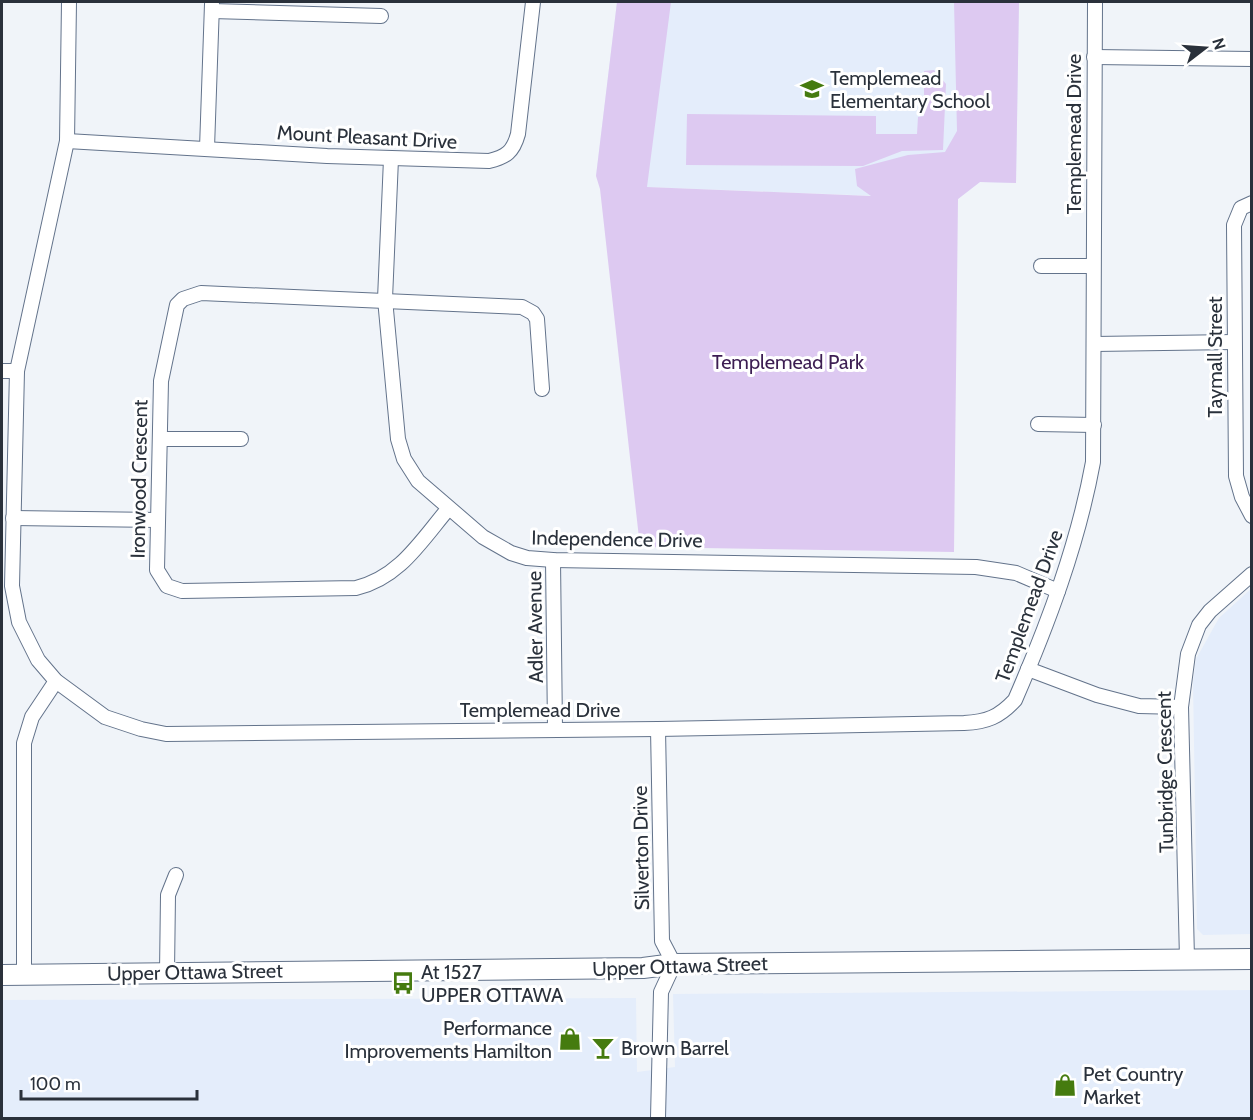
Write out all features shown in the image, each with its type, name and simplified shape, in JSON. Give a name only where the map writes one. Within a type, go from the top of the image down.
[{"type":"main road","name":"Upper Ottawa Street","points":[[2,975],[643,968],[674,964],[1251,958]]},
{"type":"street","name":"Templemead Drive","points":[[69,2],[67,141],[16,371],[12,586],[19,622],[38,660],[56,681],[105,717],[141,729],[166,734],[658,729],[985,722],[1002,714],[1015,700],[1058,591],[1085,504],[1093,462],[1095,2]]},
{"type":"street","name":"Mount Pleasant Drive","points":[[67,141],[391,159],[489,161],[503,158],[514,148],[533,2]]},
{"type":"street","points":[[207,148],[212,6],[381,16]]},
{"type":"street","points":[[1094,57],[1251,58]]},
{"type":"street","name":"Independence Drive","points":[[391,159],[385,301],[398,439],[404,459],[417,481],[496,547],[527,558],[554,560],[975,567],[1016,573],[1058,591]]},
{"type":"street","name":"Taymall Street","points":[[1251,203],[1241,208],[1234,225],[1236,476],[1251,516]]},
{"type":"street","points":[[1041,266],[1093,266]]},
{"type":"street","name":"Ironwood Crescent","points":[[385,301],[201,293],[183,298],[174,315],[161,381],[157,570],[161,581],[173,589],[356,588],[379,581],[398,569],[448,509]]},
{"type":"street","points":[[385,301],[514,305],[528,309],[537,319],[540,331],[542,389]]},
{"type":"street","points":[[1094,345],[1234,342]]},
{"type":"street","points":[[2,370],[16,371]]},
{"type":"street","points":[[1038,423],[1094,425]]},
{"type":"street","points":[[160,439],[241,439]]},
{"type":"street","points":[[13,518],[158,520]]},
{"type":"street","name":"Adler Avenue","points":[[554,560],[555,729]]},
{"type":"street","name":"Tunbridge Crescent","points":[[1187,959],[1181,707],[1188,654],[1199,625],[1210,611],[1251,574]]},
{"type":"street","points":[[1028,669],[1098,695],[1129,703],[1181,707]]},
{"type":"street","points":[[24,975],[24,743],[32,717],[56,681]]},
{"type":"street","name":"Silverton Drive","points":[[658,729],[662,941],[674,964]]},
{"type":"street","points":[[167,972],[168,896],[176,875]]},
{"type":"street","points":[[658,1119],[661,992],[674,964]]},
{"type":"shaded area","name":"Templemead Elementary School","points":[[617,2],[1019,2],[1016,183],[980,182],[958,199],[647,187],[596,176]]},
{"type":"shaded area","points":[[1251,589],[1251,934],[1203,935],[1197,929],[1193,683],[1196,659],[1219,618]]},
{"type":"shaded area","points":[[1251,990],[1251,1118],[2,1118],[2,1000],[636,998],[637,1072],[675,1067],[673,994]]},
{"type":"green space","name":"Templemead Park","points":[[617,2],[671,2],[647,187],[871,196],[857,186],[855,169],[908,155],[945,152],[957,131],[954,2],[1019,2],[1016,183],[980,182],[958,199],[954,552],[640,547],[600,189],[596,176]]},
{"type":"green space","points":[[934,70],[946,84],[943,150],[902,151],[863,166],[686,165],[687,114],[876,116],[876,134],[917,134],[918,117],[924,116],[924,71]]},
{"type":"place","name":"Templemead Elementary School","points":[[812,89]]},
{"type":"place","name":"At 1527 UPPER OTTAWA","points":[[403,983]]},
{"type":"place","name":"Performance Improvements Hamilton","points":[[570,1039]]},
{"type":"place","name":"Brown Barrel","points":[[603,1048]]},
{"type":"place","name":"Pet Country Market","points":[[1065,1085]]}]
